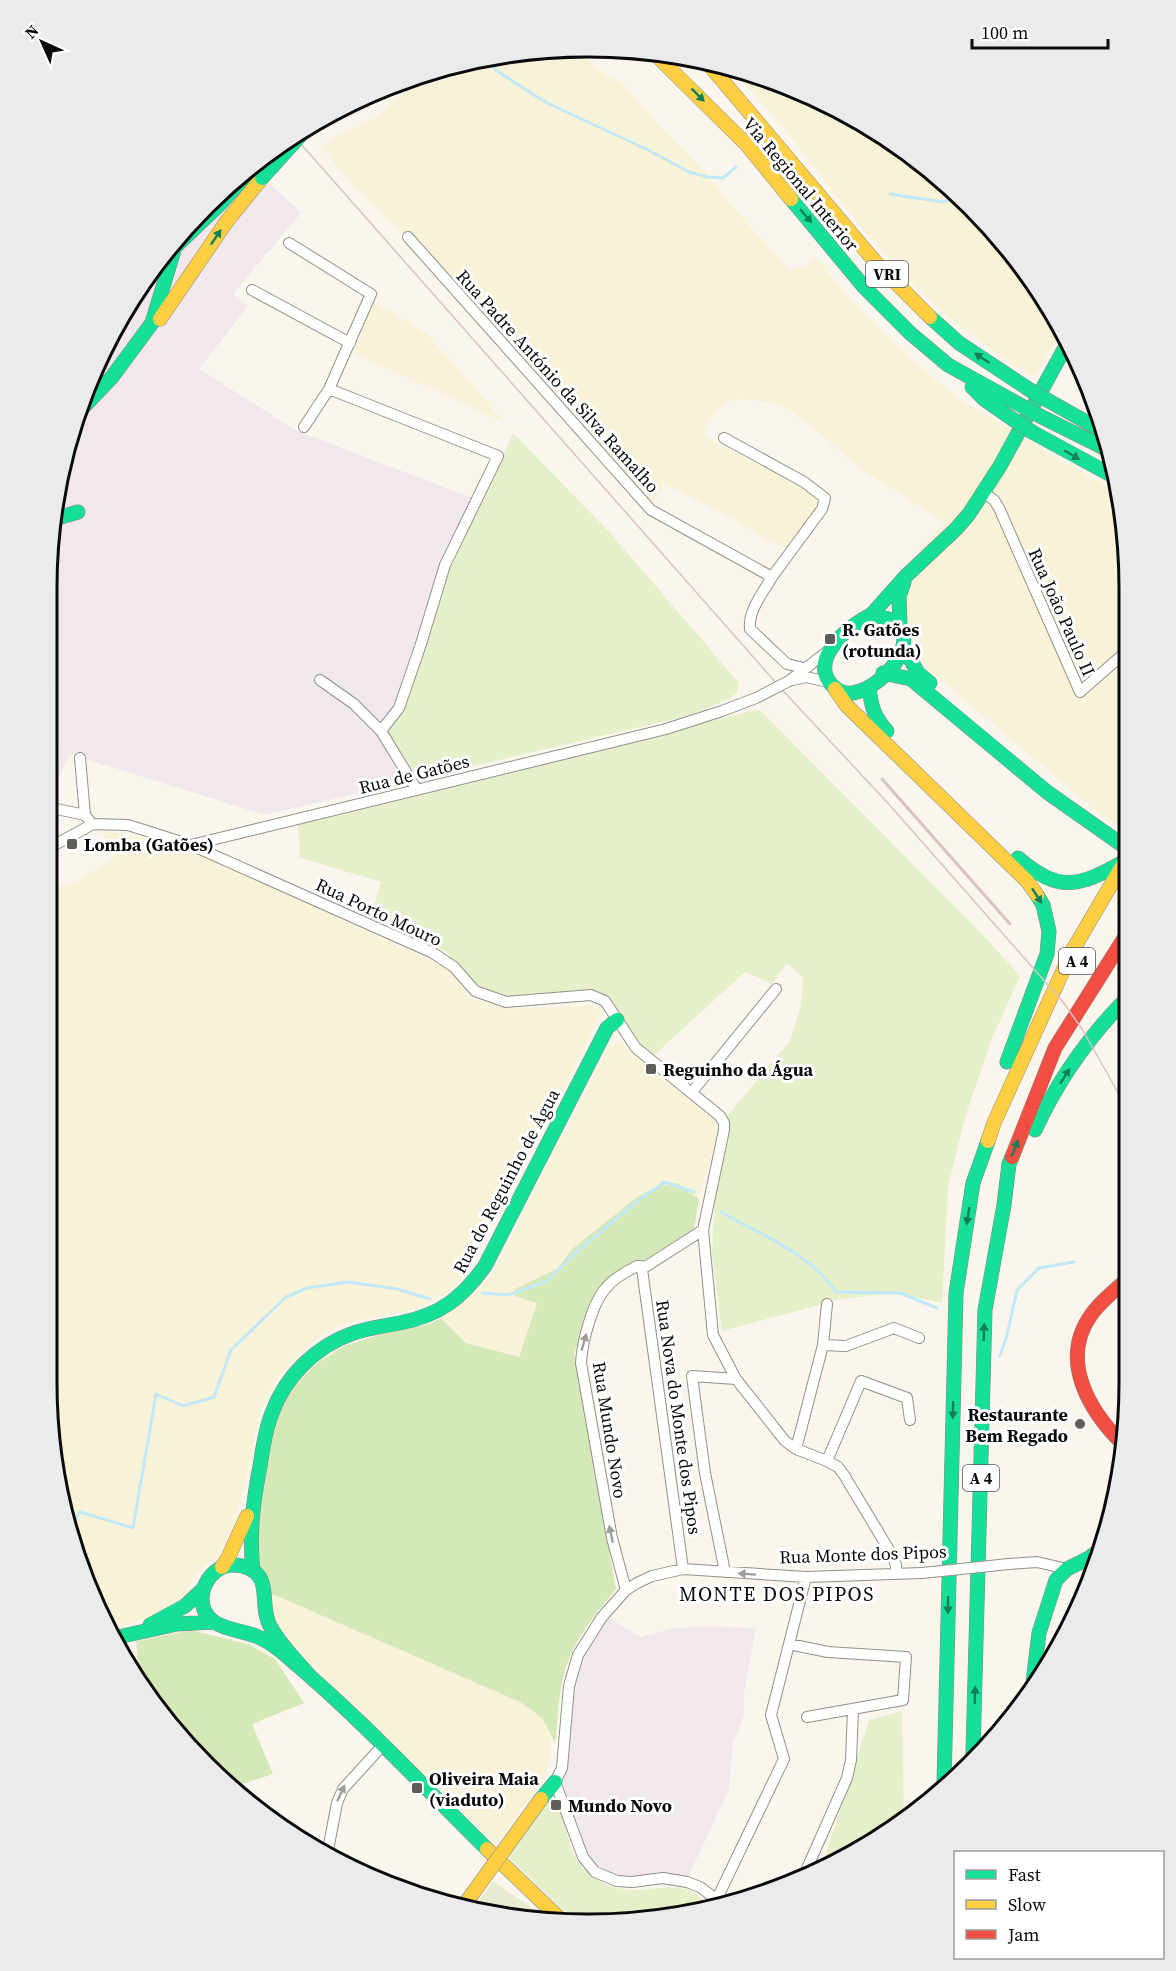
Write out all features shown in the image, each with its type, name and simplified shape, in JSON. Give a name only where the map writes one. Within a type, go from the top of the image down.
[{"type":"main road","points":[[652,61],[669,67]]},
{"type":"main road","name":"Via Regional Interior","points":[[665,63],[747,145],[864,286],[910,333],[948,365],[1099,446]]},
{"type":"main road","name":"Via Regional Interior","points":[[716,73],[877,264],[914,302],[959,343],[1049,401]]},
{"type":"main road","points":[[89,406],[129,360],[199,263],[253,177]]},
{"type":"main road","points":[[177,253],[183,262],[199,263]]},
{"type":"main road","points":[[92,398],[112,377],[152,323],[171,260]]},
{"type":"main road","points":[[871,615],[906,576],[975,507],[1017,436],[1063,351]]},
{"type":"main road","points":[[948,365],[984,399],[1014,420],[1106,472]]},
{"type":"main road","points":[[1049,401],[1091,418]]},
{"type":"main road","name":"VRI","points":[[1049,401],[1094,426]]},
{"type":"main road","points":[[62,517],[78,512]]},
{"type":"main road","points":[[832,685],[845,693],[856,693],[869,687],[899,658],[904,648],[904,636],[900,627],[898,597],[906,576]]},
{"type":"main road","points":[[900,627],[892,619],[882,615],[871,615],[861,619],[828,650],[824,661],[824,671],[846,705],[1027,881],[1043,905],[1049,931],[1047,954],[985,1123],[973,1183]]},
{"type":"main road","points":[[904,648],[918,673],[1100,827],[1119,847]]},
{"type":"main road","points":[[883,673],[911,679],[1047,792],[1100,827],[1119,836]]},
{"type":"main road","points":[[869,687],[871,712],[878,723],[1028,868],[1053,880],[1077,883],[1099,876],[1119,861]]},
{"type":"main road","points":[[1029,1042],[1071,953],[1119,869]]},
{"type":"main road","name":"A 4","points":[[944,1776],[956,1293],[973,1183],[994,1123],[1029,1042],[1079,956],[1119,895]]},
{"type":"main road","name":"A 4","points":[[973,1747],[985,1310],[1009,1164],[1055,1048],[1119,946]]},
{"type":"main road","points":[[1004,1205],[1044,1111],[1080,1052],[1119,1006]]},
{"type":"main road","name":"Rua do Reguinho de Água","points":[[222,1567],[252,1502],[273,1412],[283,1389],[301,1366],[330,1343],[350,1335],[435,1312],[456,1300],[477,1278],[607,1028],[616,1020]]},
{"type":"main road","points":[[1116,1436],[1104,1425],[1089,1403],[1080,1381],[1077,1358],[1079,1342],[1089,1318],[1119,1287]]},
{"type":"main road","name":"Rua do Reguinho de Água","points":[[252,1502],[250,1552],[253,1571]]},
{"type":"main road","points":[[1041,1660],[1067,1569],[1090,1557]]},
{"type":"main road","points":[[138,1632],[185,1606],[202,1590],[209,1576],[222,1567],[233,1564],[243,1566],[253,1571],[264,1586],[266,1596],[264,1615],[271,1629],[310,1676]]},
{"type":"main road","points":[[202,1590],[203,1608],[213,1622]]},
{"type":"main road","points":[[122,1636],[200,1621],[213,1622],[228,1629],[246,1627],[261,1615],[265,1606]]},
{"type":"main road","points":[[236,1629],[263,1639],[310,1676],[554,1913]]},
{"type":"main road","name":"Rua Monte dos Pipos","points":[[468,1900],[555,1782]]},
{"type":"street","name":"Rua Padre António da Silva Ramalho","points":[[408,237],[651,510],[772,577]]},
{"type":"street","points":[[289,243],[371,294],[329,388],[304,428]]},
{"type":"street","points":[[252,290],[350,343]]},
{"type":"street","points":[[329,388],[498,456],[445,565],[399,708],[381,731]]},
{"type":"street","points":[[724,438],[804,482],[825,498],[822,509],[772,577],[749,621],[750,629],[787,664],[804,668]]},
{"type":"street","name":"Rua João Paulo II","points":[[983,492],[994,500],[999,508],[1080,692],[1119,658]]},
{"type":"street","name":"Rua de Gatões","points":[[191,845],[666,729],[756,698],[789,681],[828,650]]},
{"type":"street","name":"Rua de Gatões","points":[[789,681],[806,677],[832,685]]},
{"type":"street","points":[[320,680],[354,704],[381,731],[417,790]]},
{"type":"street","points":[[80,758],[85,815]]},
{"type":"street","points":[[57,809],[85,815],[93,824]]},
{"type":"street","points":[[57,844],[93,824],[128,825],[191,845]]},
{"type":"street","name":"Rua Porto Mouro","points":[[191,845],[433,954],[454,967],[475,991],[506,1002],[591,995],[605,1001],[636,1048],[720,1116],[724,1130],[704,1230],[713,1335],[736,1379],[785,1441],[796,1449],[838,1467],[891,1553],[896,1565],[896,1574]]},
{"type":"street","points":[[692,1092],[776,989]]},
{"type":"street","name":"Rua Mundo Novo","points":[[626,1590],[612,1538],[599,1470],[581,1363],[582,1351],[596,1304],[607,1286],[633,1268],[641,1266],[642,1269],[704,1230]]},
{"type":"street","name":"Rua Nova do Monte dos Pipos","points":[[642,1269],[683,1569]]},
{"type":"street","points":[[796,1449],[823,1345],[827,1304]]},
{"type":"street","points":[[823,1345],[846,1346],[894,1328],[919,1338]]},
{"type":"street","points":[[725,1572],[705,1473],[692,1376],[736,1379]]},
{"type":"street","points":[[827,1461],[861,1381],[907,1398],[910,1420]]},
{"type":"street","name":"Rua Monte dos Pipos","points":[[555,1782],[562,1768],[569,1686],[573,1669],[589,1635],[602,1617],[626,1590],[651,1576],[683,1569],[806,1577],[896,1574],[1037,1562],[1067,1569]]},
{"type":"street","points":[[718,1898],[784,1759],[771,1715],[806,1577]]},
{"type":"street","points":[[789,1644],[828,1652],[906,1657],[903,1700],[807,1717]]},
{"type":"street","points":[[808,1866],[847,1778],[851,1760],[853,1710]]},
{"type":"street","points":[[328,1846],[337,1803],[343,1789],[383,1745]]},
{"type":"street","points":[[555,1782],[583,1857],[595,1872],[617,1881],[672,1879],[700,1887],[713,1899]]},
{"type":"shaded area","points":[[588,57],[595,68],[620,81],[664,131],[700,166],[729,203],[789,270],[808,264],[815,256],[849,299],[907,356],[958,398],[1110,489],[1118,553],[1119,588],[1119,826],[1104,818],[928,669],[919,657],[907,619],[882,592],[944,523],[942,521],[858,467],[785,406],[738,399],[723,404],[708,419],[703,434],[816,496],[819,502],[792,543],[786,548],[767,541],[747,527],[664,483],[653,506],[414,245],[348,180],[321,147],[339,135],[375,118],[407,89],[451,75],[519,62]]},
{"type":"shaded area","points":[[742,80],[791,97],[854,128],[911,167],[963,213],[987,238],[1030,293],[1056,339],[1037,374],[1031,376],[989,348],[921,293],[865,233],[780,123]]},
{"type":"shaded area","points":[[269,183],[301,213],[233,294],[248,306],[199,369],[297,431],[483,502],[449,566],[403,709],[388,732],[419,779],[265,815],[70,754],[57,781],[58,553],[67,484],[85,417],[112,353],[146,293],[189,238],[229,197]]},
{"type":"shaded area","points":[[373,302],[426,333],[505,423],[354,353]]},
{"type":"shaded area","points":[[100,829],[191,848],[259,882],[449,969],[469,997],[507,1009],[595,1005],[601,1014],[472,1266],[451,1290],[430,1303],[407,1311],[351,1322],[324,1334],[298,1354],[276,1379],[261,1409],[240,1504],[223,1553],[206,1564],[180,1599],[148,1617],[118,1629],[97,1586],[75,1520],[62,1452],[57,1383],[57,887],[73,883],[114,859],[112,849]]},
{"type":"shaded area","points":[[621,1042],[633,1055],[714,1120],[718,1131],[699,1199],[677,1183],[656,1186],[636,1198],[571,1250],[558,1268],[515,1289],[515,1296],[537,1302],[519,1357],[466,1343],[441,1318],[473,1296],[492,1274],[609,1045]]},
{"type":"shaded area","points":[[270,1593],[522,1703],[542,1718],[551,1738],[545,1777],[496,1845],[275,1628],[269,1607]]},
{"type":"shaded area","points":[[608,1617],[640,1637],[671,1629],[699,1626],[756,1628],[744,1692],[744,1716],[733,1743],[729,1789],[688,1877],[664,1874],[632,1877],[612,1873],[597,1866],[581,1843],[562,1788],[576,1679],[585,1650]]},
{"type":"green space","points":[[513,433],[612,535],[739,683],[737,693],[727,700],[687,716],[419,779],[387,732],[403,709],[449,566],[483,502]]},
{"type":"green space","points":[[759,709],[980,932],[1020,976],[991,1041],[965,1117],[948,1187],[942,1303],[892,1293],[842,1299],[722,1331],[712,1255],[715,1191],[729,1130],[727,1116],[790,1041],[801,1005],[803,978],[787,963],[772,984],[745,972],[652,1057],[637,1045],[612,1000],[595,990],[502,997],[476,984],[446,952],[371,916],[381,882],[300,858],[298,823]]},
{"type":"green space","points":[[677,1183],[699,1199],[694,1229],[643,1261],[634,1262],[595,1292],[574,1354],[616,1589],[584,1630],[567,1665],[560,1694],[555,1743],[542,1718],[522,1703],[270,1593],[253,1556],[254,1527],[274,1423],[294,1386],[317,1363],[344,1346],[382,1334],[429,1324],[441,1318],[466,1343],[519,1357],[537,1303],[515,1296],[515,1289],[558,1268],[571,1250],[636,1198],[657,1186]]},
{"type":"green space","points":[[191,1630],[248,1644],[275,1659],[304,1703],[252,1724],[273,1774],[241,1784],[213,1758],[189,1733],[146,1678],[138,1665],[136,1641]]},
{"type":"green space","points":[[902,1711],[904,1809],[854,1843],[825,1858],[869,1720]]},
{"type":"green space","points":[[549,1802],[559,1810],[572,1851],[594,1878],[625,1889],[684,1889],[693,1892],[703,1901],[623,1913],[566,1913],[508,1857]]},
{"type":"green space","points":[[493,1881],[536,1911],[484,1904],[478,1902]]},
{"type":"waterway","points":[[493,66],[497,71],[545,102],[648,150],[689,172],[723,178],[736,167]]},
{"type":"waterway","points":[[890,194],[943,202],[949,199]]},
{"type":"waterway","points":[[482,1293],[508,1295],[547,1281],[575,1253],[640,1199],[665,1182],[694,1192]]},
{"type":"waterway","points":[[721,1212],[799,1255],[825,1278],[836,1292],[900,1293],[937,1308]]},
{"type":"waterway","points":[[1000,1356],[1017,1290],[1039,1268],[1074,1262]]},
{"type":"waterway","points":[[75,1520],[80,1512],[133,1528],[156,1394],[183,1406],[214,1397],[231,1350],[286,1297],[307,1288],[348,1282],[397,1289],[430,1299]]},
{"type":"tram line","points":[[299,142],[786,694],[886,801],[1063,1002],[1082,1029],[1119,1094]]},
{"type":"railway","points":[[882,779],[1010,924]]},
{"type":"traffic: fast","points":[[262,178],[286,151]]},
{"type":"traffic: fast","points":[[791,199],[864,287],[910,333],[948,365],[1022,406]]},
{"type":"traffic: fast","points":[[92,398],[112,377],[152,323],[171,260]]},
{"type":"traffic: fast","points":[[930,317],[959,343],[1030,390]]},
{"type":"traffic: fast","points":[[871,615],[906,576],[969,514],[1000,466],[1063,351]]},
{"type":"traffic: fast","points":[[972,387],[984,399],[1014,420]]},
{"type":"traffic: fast","points":[[1030,390],[1049,401]]},
{"type":"traffic: fast","points":[[1049,401],[1094,426]]},
{"type":"traffic: fast","points":[[1022,406],[1040,416]]},
{"type":"traffic: fast","points":[[1040,416],[1099,446]]},
{"type":"traffic: fast","points":[[1014,420],[1032,432]]},
{"type":"traffic: fast","points":[[1032,432],[1106,472]]},
{"type":"traffic: fast","points":[[62,517],[78,512]]},
{"type":"traffic: fast","points":[[900,626],[899,597],[904,582]]},
{"type":"traffic: fast","points":[[871,615],[891,620],[901,630],[904,642],[900,655],[891,668],[866,689],[852,693],[840,691],[831,684],[826,674],[825,664],[828,654],[834,644],[852,626],[871,615]]},
{"type":"traffic: fast","points":[[904,648],[918,673],[930,683]]},
{"type":"traffic: fast","points":[[883,673],[911,679],[1047,792],[1119,843]]},
{"type":"traffic: fast","points":[[869,687],[874,711],[887,731]]},
{"type":"traffic: fast","points":[[1018,858],[1046,877],[1069,882],[1094,877],[1119,864]]},
{"type":"traffic: fast","points":[[1007,1062],[1047,954],[1049,931],[1043,905],[1037,895]]},
{"type":"traffic: fast","points":[[1035,1130],[1064,1076],[1100,1027],[1119,1007]]},
{"type":"traffic: fast","points":[[253,1571],[252,1518],[263,1446],[270,1419],[285,1387],[303,1365],[325,1347],[363,1330],[414,1320],[427,1315],[449,1304],[467,1288],[485,1266],[607,1028],[617,1020]]},
{"type":"traffic: fast","points":[[944,1776],[956,1293],[973,1183],[988,1141]]},
{"type":"traffic: fast","points":[[973,1747],[985,1310],[1012,1157]]},
{"type":"traffic: fast","points":[[1034,1671],[1039,1633],[1056,1580],[1067,1569],[1090,1557]]},
{"type":"traffic: fast","points":[[310,1676],[283,1646],[270,1626],[259,1576],[252,1570],[235,1565],[222,1567],[213,1573],[202,1594],[203,1608],[207,1616],[221,1626],[261,1638],[282,1652],[366,1728],[487,1849]]},
{"type":"traffic: fast","points":[[150,1625],[185,1606],[202,1590]]},
{"type":"traffic: fast","points":[[122,1636],[177,1624],[213,1622]]},
{"type":"traffic: fast","points":[[541,1799],[555,1782]]},
{"type":"traffic: slow","points":[[664,63],[747,145],[791,199]]},
{"type":"traffic: slow","points":[[716,73],[877,264],[930,317]]},
{"type":"traffic: slow","points":[[160,319],[227,221],[262,178]]},
{"type":"traffic: slow","points":[[835,689],[846,705],[1027,881],[1037,895]]},
{"type":"traffic: slow","points":[[988,1141],[1071,953],[1119,871]]},
{"type":"traffic: slow","points":[[222,1567],[247,1516]]},
{"type":"traffic: slow","points":[[468,1900],[541,1799]]},
{"type":"traffic: slow","points":[[487,1849],[554,1913]]},
{"type":"traffic: jam","points":[[1012,1157],[1055,1048],[1119,946]]},
{"type":"traffic: jam","points":[[1116,1436],[1089,1401],[1078,1367],[1078,1350],[1082,1332],[1091,1315],[1119,1287]]},
{"type":"place","name":"R. Gatões (rotunda)","points":[[830,639]]},
{"type":"place","name":"Lomba (Gatões)","points":[[72,844]]},
{"type":"place","name":"Reguinho da Água","points":[[651,1069]]},
{"type":"place","name":"Restaurante Bem Regado","points":[[1080,1424]]},
{"type":"place","name":"Oliveira Maia (viaduto)","points":[[417,1788]]},
{"type":"place","name":"Mundo Novo","points":[[556,1805]]},
{"type":"district","name":"MONTE DOS PIPOS","points":[[777,1594]]}]
